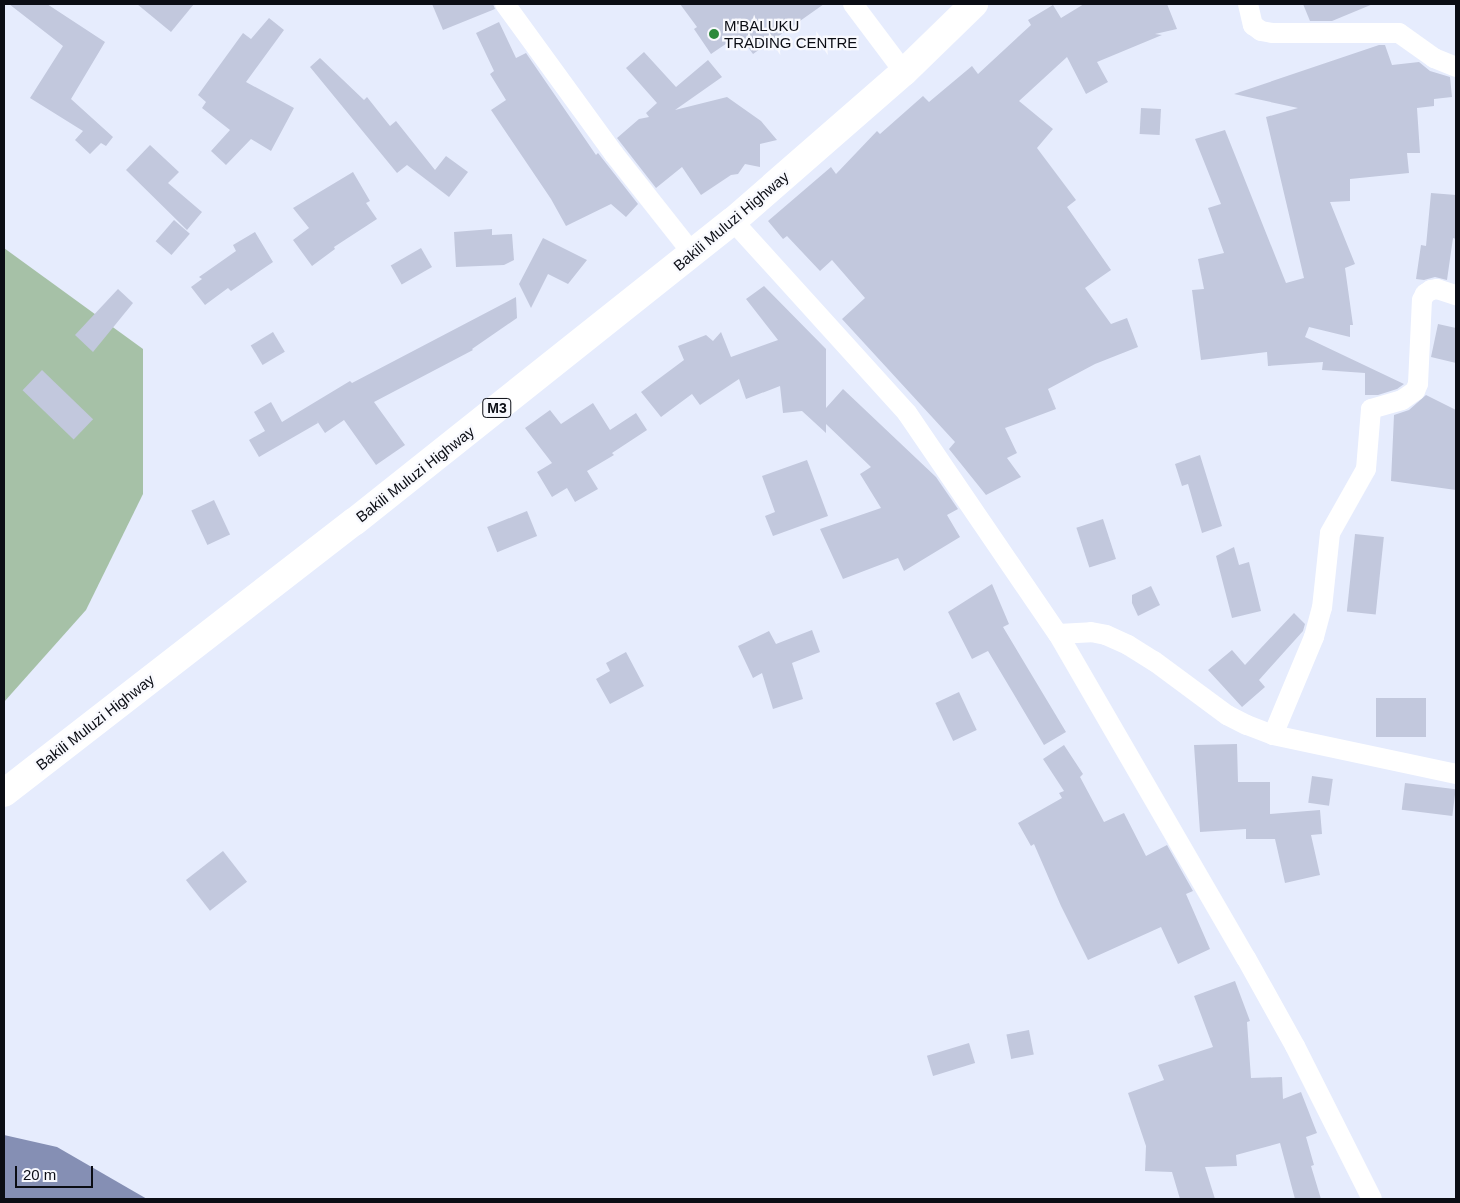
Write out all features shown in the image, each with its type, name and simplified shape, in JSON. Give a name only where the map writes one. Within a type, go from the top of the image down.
[{"type":"highway","name":"Bakili Muluzi Highway","points":[[4,793],[354,522],[693,254],[904,72],[974,4]]},
{"type":"street","points":[[505,4],[614,154],[693,254]]},
{"type":"street","points":[[853,4],[904,72]]},
{"type":"street","points":[[1248,4],[1253,25],[1261,31],[1272,33],[1399,33],[1434,58],[1456,67]]},
{"type":"street","points":[[733,221],[907,413],[1058,634],[1255,974],[1295,1046],[1372,1199]]},
{"type":"street","points":[[1273,735],[1314,637],[1322,608],[1330,533],[1366,469],[1371,409],[1402,400],[1415,391],[1418,384],[1422,300],[1425,294],[1437,289],[1456,294]]},
{"type":"street","points":[[1058,634],[1091,632],[1106,635],[1128,645],[1154,661],[1228,715],[1273,735],[1456,774]]},
{"type":"green space","points":[[4,248],[143,349],[143,494],[86,610],[4,702]]},
{"type":"water","points":[[4,1135],[57,1147],[147,1199],[4,1199]]},
{"type":"building","points":[[9,4],[47,4],[105,42],[71,99],[113,137],[106,146],[101,143],[90,154],[75,140],[83,131],[30,98],[63,46]]},
{"type":"building","points":[[137,4],[194,4],[171,32]]},
{"type":"building","points":[[432,4],[493,4],[495,9],[443,30]]},
{"type":"building","points":[[680,4],[824,4],[753,54],[739,35],[711,54],[694,29],[697,27]]},
{"type":"building","points":[[1084,4],[1167,4],[1177,29],[1155,34],[1162,35],[1097,62],[1108,82],[1086,94],[1067,57],[1019,101],[1053,129],[1037,148],[1076,200],[1067,207],[1111,270],[1085,288],[1111,324],[1127,318],[1138,347],[1095,364],[1048,389],[1056,409],[1005,428],[1017,453],[1007,458],[1021,477],[986,495],[949,449],[955,442],[842,319],[865,298],[832,260],[820,271],[787,236],[783,239],[768,221],[831,167],[836,174],[877,131],[880,134],[923,96],[929,102],[972,66],[978,74],[1031,25],[1028,20],[1053,5],[1061,18]]},
{"type":"building","points":[[1303,4],[1373,4],[1332,21],[1310,21]]},
{"type":"building","points":[[269,18],[284,30],[246,82],[294,108],[271,151],[251,139],[226,165],[211,151],[230,130],[202,108],[206,102],[198,95],[243,33],[251,39]]},
{"type":"building","points":[[499,22],[516,58],[526,53],[596,155],[598,153],[638,204],[626,217],[611,204],[566,226],[551,199],[491,110],[506,100],[490,74],[494,71],[476,33]]},
{"type":"building","points":[[1379,45],[1385,45],[1392,65],[1419,62],[1430,71],[1450,77],[1452,97],[1434,99],[1434,106],[1417,108],[1420,153],[1407,153],[1409,173],[1350,179],[1350,201],[1330,202],[1355,264],[1345,268],[1353,325],[1350,325],[1350,337],[1309,327],[1305,337],[1404,384],[1397,389],[1378,395],[1365,395],[1365,373],[1322,370],[1323,362],[1268,366],[1267,352],[1201,360],[1192,290],[1204,289],[1198,259],[1224,253],[1208,208],[1221,204],[1195,139],[1225,130],[1286,283],[1304,278],[1266,117],[1298,108],[1234,94]]},
{"type":"building","points":[[644,52],[676,87],[708,60],[722,77],[675,110],[727,97],[761,121],[777,140],[760,144],[760,167],[745,164],[738,174],[731,175],[701,195],[682,167],[656,188],[617,138],[639,119],[649,117],[646,113],[657,103],[626,68]]},
{"type":"building","points":[[320,58],[364,100],[367,97],[390,126],[396,121],[435,170],[446,156],[468,172],[449,197],[407,165],[397,173],[310,67]]},
{"type":"building","points":[[1141,108],[1161,109],[1160,135],[1140,134]]},
{"type":"building","points":[[150,145],[179,172],[168,183],[202,212],[187,230],[126,170]]},
{"type":"building","points":[[353,172],[370,201],[366,203],[377,219],[334,247],[335,249],[312,266],[293,240],[309,228],[293,208]]},
{"type":"building","points":[[1431,193],[1456,195],[1456,239],[1453,238],[1447,280],[1435,277],[1424,280],[1416,279],[1421,245],[1426,246]]},
{"type":"building","points":[[174,220],[190,234],[171,255],[156,241]]},
{"type":"building","points":[[492,229],[492,235],[512,234],[514,260],[504,265],[456,267],[454,232]]},
{"type":"building","points":[[255,232],[273,262],[231,291],[228,288],[205,305],[191,287],[202,279],[199,277],[236,251],[233,245]]},
{"type":"building","points":[[543,238],[587,260],[568,284],[548,274],[531,308],[519,284]]},
{"type":"building","points":[[421,248],[432,267],[402,285],[391,266]]},
{"type":"building","points":[[764,286],[826,349],[826,408],[843,389],[936,477],[958,509],[947,515],[960,537],[904,571],[898,558],[843,579],[820,529],[881,508],[860,474],[871,467],[826,424],[826,433],[802,411],[783,413],[780,386],[746,399],[739,379],[700,405],[692,394],[661,417],[641,392],[684,360],[678,346],[706,335],[713,341],[721,332],[731,357],[778,340],[746,299]]},
{"type":"building","points":[[118,289],[133,303],[93,352],[75,335]]},
{"type":"building","points":[[516,297],[517,318],[473,350],[374,402],[405,445],[376,465],[344,420],[325,433],[317,421],[318,423],[259,457],[249,440],[265,431],[254,412],[271,402],[282,422],[350,381],[352,383]]},
{"type":"building","points":[[1438,324],[1456,328],[1456,363],[1431,357]]},
{"type":"building","points":[[273,332],[285,352],[263,365],[251,345]]},
{"type":"building","points":[[42,370],[93,419],[74,439],[23,390]]},
{"type":"building","points":[[1426,395],[1456,410],[1456,490],[1391,481],[1394,415],[1409,410]]},
{"type":"building","points":[[593,403],[610,430],[636,413],[647,430],[612,453],[614,455],[587,471],[598,489],[575,502],[567,488],[552,497],[537,472],[552,463],[525,428],[550,410],[561,424]]},
{"type":"building","points":[[1200,455],[1222,526],[1202,533],[1188,484],[1182,486],[1175,464]]},
{"type":"building","points":[[807,460],[828,516],[773,536],[765,516],[775,512],[762,476]]},
{"type":"building","points":[[214,500],[230,534],[207,545],[191,511]]},
{"type":"building","points":[[527,511],[537,536],[497,552],[487,527]]},
{"type":"building","points":[[1103,519],[1116,559],[1089,568],[1076,528]]},
{"type":"building","points":[[1355,534],[1384,537],[1376,615],[1347,612]]},
{"type":"building","points":[[1234,547],[1239,565],[1249,562],[1261,611],[1232,618],[1216,556]]},
{"type":"building","points":[[992,584],[1009,624],[1003,627],[1066,732],[1044,745],[988,651],[972,659],[948,612]]},
{"type":"building","points":[[1151,586],[1160,605],[1138,616],[1132,603],[1132,595]]},
{"type":"building","points":[[1294,613],[1305,624],[1303,631],[1259,680],[1265,687],[1242,707],[1208,670],[1232,650],[1245,665]]},
{"type":"building","points":[[812,630],[820,652],[792,663],[803,699],[773,709],[762,673],[753,678],[738,646],[769,631],[776,644]]},
{"type":"building","points":[[626,652],[644,686],[610,704],[596,679],[610,671],[606,663]]},
{"type":"building","points":[[959,692],[977,730],[953,741],[935,703]]},
{"type":"building","points":[[1376,698],[1426,698],[1426,737],[1376,737]]},
{"type":"building","points":[[1237,744],[1238,782],[1270,782],[1270,814],[1320,810],[1322,834],[1311,835],[1320,875],[1285,883],[1275,839],[1246,839],[1246,829],[1200,832],[1194,745]]},
{"type":"building","points":[[1064,745],[1083,774],[1080,777],[1104,822],[1124,813],[1146,856],[1167,845],[1193,891],[1186,894],[1210,949],[1178,964],[1161,927],[1088,960],[1061,906],[1034,844],[1031,846],[1018,823],[1062,798],[1059,793],[1064,791],[1043,759]]},
{"type":"building","points":[[1312,776],[1333,779],[1329,806],[1308,803]]},
{"type":"building","points":[[1405,783],[1456,789],[1452,816],[1402,810]]},
{"type":"building","points":[[223,851],[247,882],[210,911],[186,880]]},
{"type":"building","points":[[1235,981],[1250,1021],[1247,1022],[1251,1078],[1282,1077],[1283,1099],[1301,1092],[1317,1133],[1306,1137],[1314,1165],[1311,1166],[1321,1199],[1295,1199],[1280,1143],[1236,1155],[1237,1166],[1205,1167],[1215,1199],[1180,1199],[1172,1172],[1145,1171],[1146,1146],[1128,1093],[1164,1080],[1158,1065],[1213,1047],[1194,996]]},
{"type":"building","points":[[1029,1030],[1034,1055],[1011,1059],[1006,1034]]},
{"type":"building","points":[[969,1043],[975,1063],[933,1076],[927,1056]]},
{"type":"place","name":"M'BALUKU TRADING CENTRE","points":[[714,34]]}]
